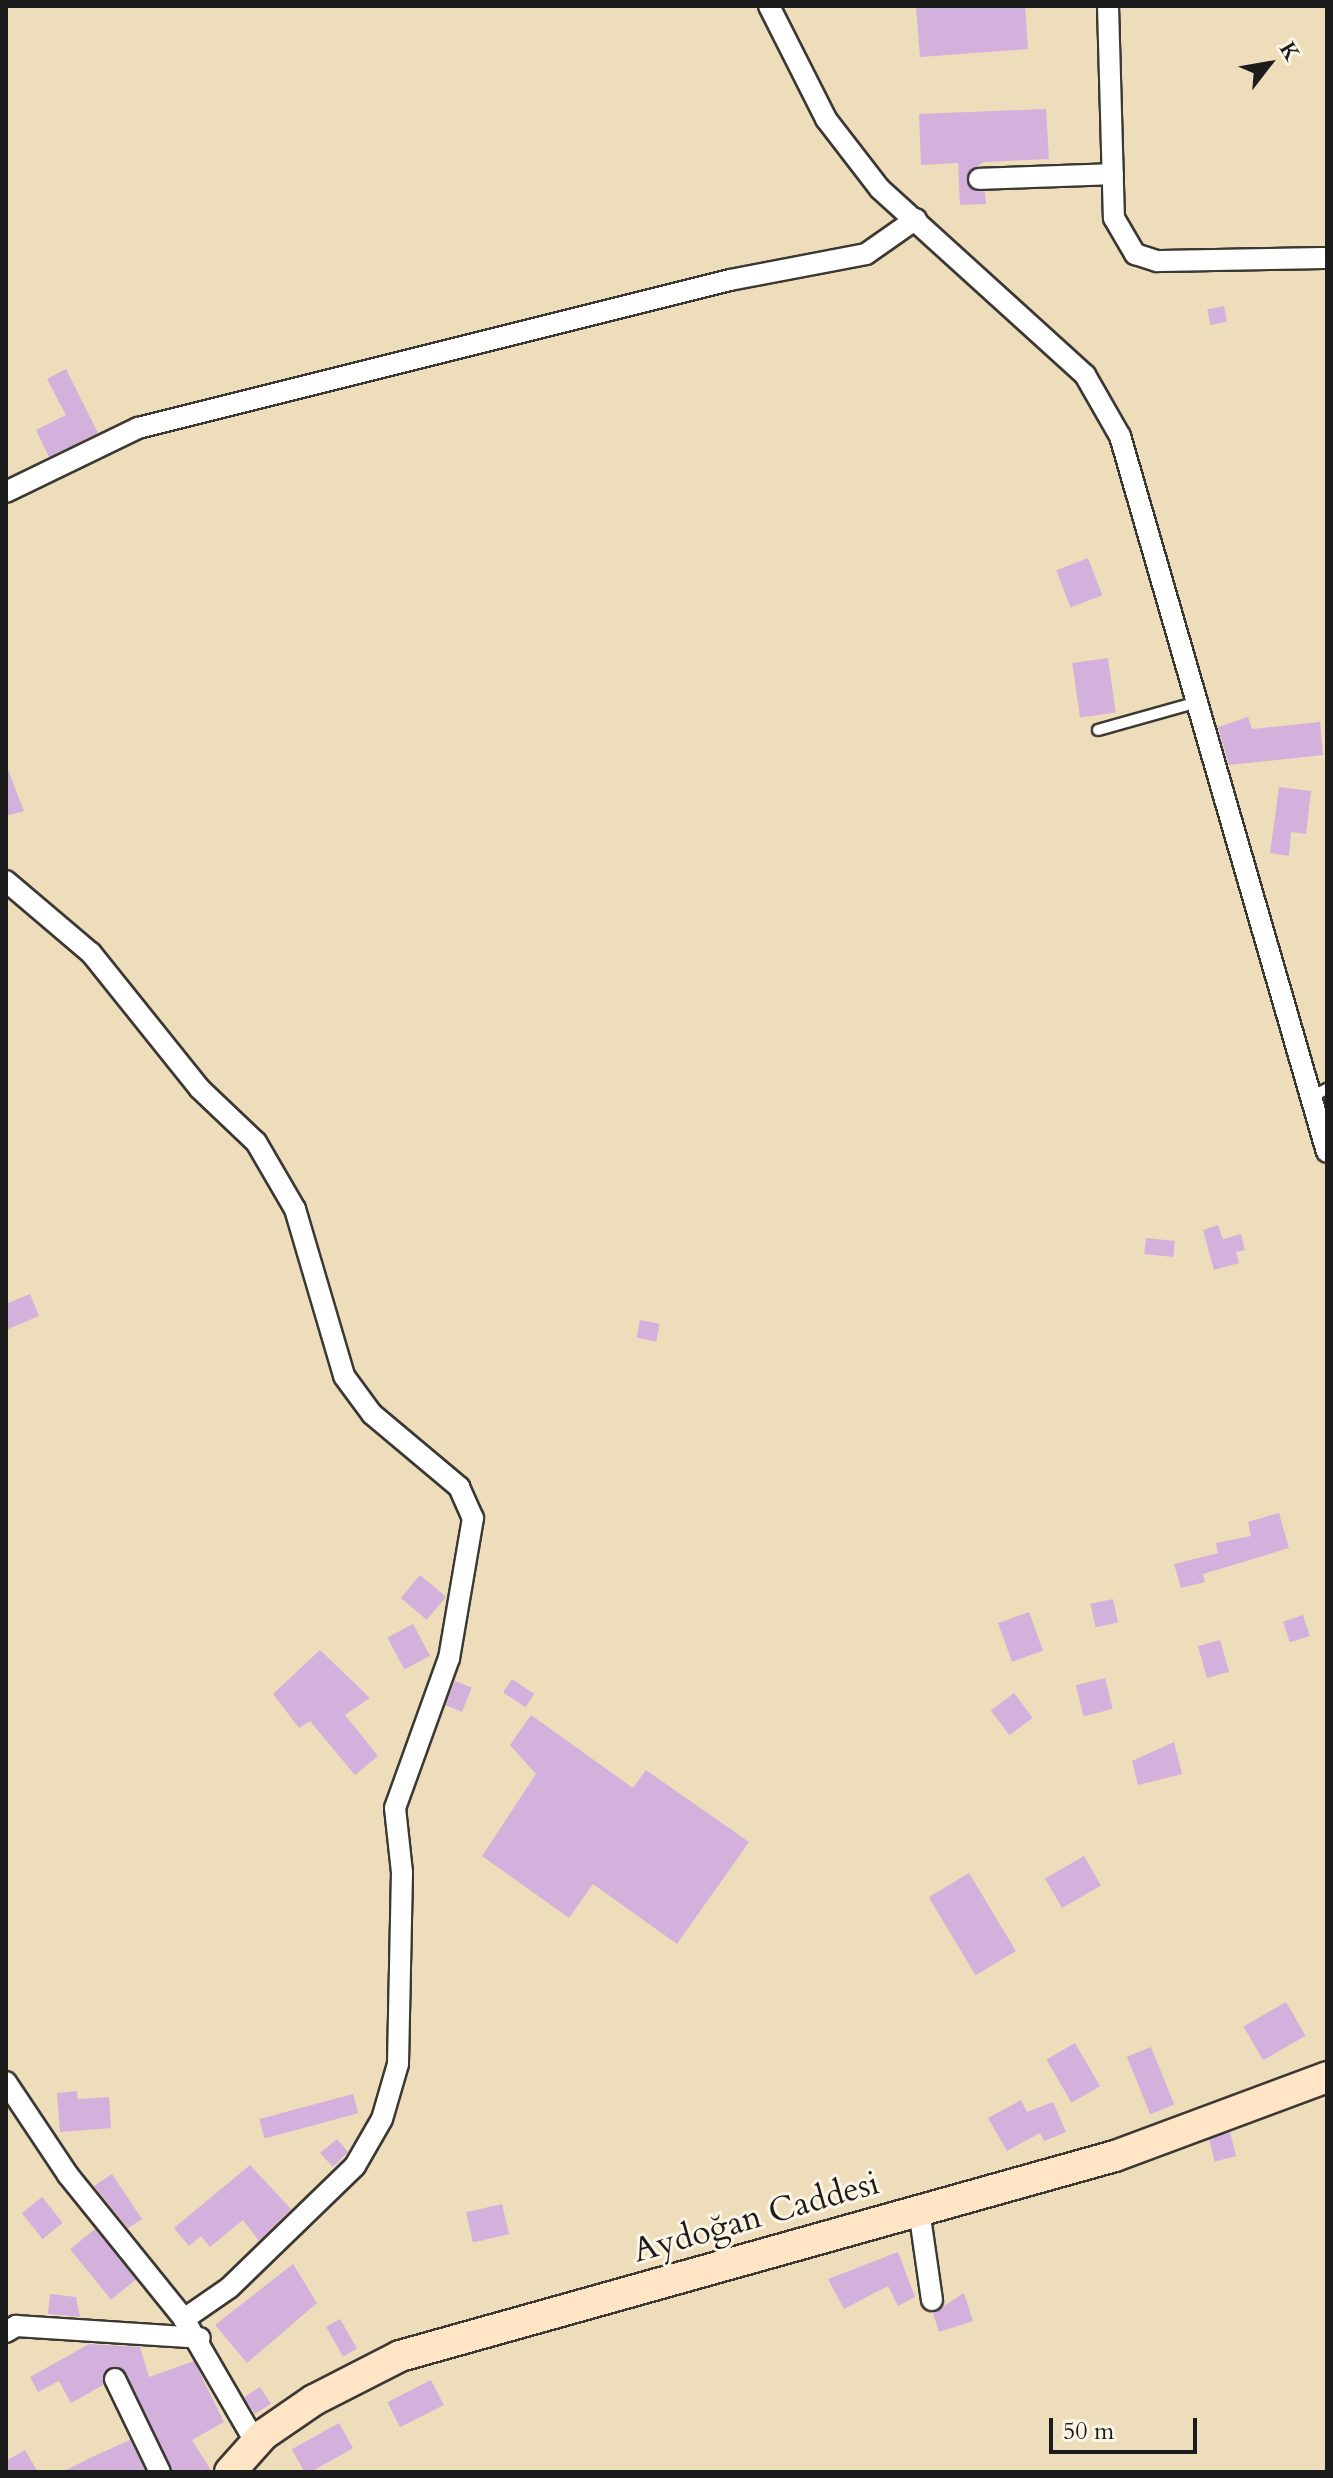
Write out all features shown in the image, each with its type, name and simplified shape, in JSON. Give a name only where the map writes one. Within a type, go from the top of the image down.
[{"type":"street","points":[[769,6],[826,119],[880,189],[916,219],[1092,387],[1120,436],[1139,494],[1194,703],[1322,1094],[1327,1152]]},
{"type":"street","points":[[1108,6],[1114,218],[1135,254],[1157,261],[1327,258]]},
{"type":"street","points":[[979,179],[1113,174]]},
{"type":"street","points":[[6,492],[138,428],[730,280],[866,254],[916,219]]},
{"type":"street","points":[[6,881],[91,953],[199,1088],[256,1142],[301,1223],[344,1376],[372,1414],[459,1487],[473,1518],[449,1658],[395,1808],[402,1872],[398,2064],[382,2119],[334,2187],[229,2288],[184,2319]]},
{"type":"street","name":"Aydoğan Caddesi","points":[[230,2472],[256,2443],[314,2400],[400,2356],[1115,2156],[1327,2077]]},
{"type":"street","points":[[6,2082],[68,2175],[200,2338],[256,2443]]},
{"type":"street","points":[[919,2210],[932,2300]]},
{"type":"street","points":[[6,2332],[16,2326],[200,2338]]},
{"type":"street","points":[[115,2379],[160,2472]]},
{"type":"lane","points":[[1098,730],[1194,703]]},
{"type":"building","points":[[1025,6],[1028,49],[920,57],[916,7]]},
{"type":"building","points":[[1046,109],[1049,159],[984,162],[968,172],[968,185],[985,192],[986,204],[960,205],[958,163],[921,165],[919,114]]},
{"type":"building","points":[[1224,306],[1227,322],[1210,325],[1207,309]]},
{"type":"building","points":[[66,369],[98,433],[49,457],[36,430],[66,415],[47,379]]},
{"type":"building","points":[[1088,558],[1102,595],[1071,608],[1056,570]]},
{"type":"building","points":[[1108,658],[1116,712],[1080,717],[1072,663]]},
{"type":"building","points":[[1248,717],[1252,729],[1320,722],[1323,755],[1229,765],[1218,727]]},
{"type":"building","points":[[6,765],[24,811],[6,816]]},
{"type":"building","points":[[1279,787],[1311,791],[1306,834],[1291,832],[1289,856],[1270,853]]},
{"type":"building","points":[[1218,1225],[1223,1239],[1241,1234],[1245,1250],[1236,1252],[1239,1263],[1214,1270],[1203,1230]]},
{"type":"building","points":[[1146,1238],[1175,1241],[1173,1257],[1144,1254]]},
{"type":"building","points":[[30,1294],[39,1316],[6,1330],[6,1304]]},
{"type":"building","points":[[640,1320],[660,1324],[656,1341],[637,1338]]},
{"type":"building","points":[[1279,1513],[1289,1548],[1203,1574],[1205,1582],[1181,1588],[1174,1564],[1218,1553],[1216,1543],[1251,1536],[1248,1522]]},
{"type":"building","points":[[420,1575],[446,1597],[427,1620],[401,1598]]},
{"type":"building","points":[[1113,1599],[1118,1622],[1095,1627],[1091,1604]]},
{"type":"building","points":[[1029,1612],[1043,1651],[1012,1662],[998,1623]]},
{"type":"building","points":[[1303,1615],[1310,1636],[1290,1642],[1283,1621]]},
{"type":"building","points":[[413,1624],[430,1656],[404,1669],[387,1638]]},
{"type":"building","points":[[1220,1640],[1229,1672],[1207,1678],[1198,1646]]},
{"type":"building","points":[[320,1650],[370,1698],[345,1715],[378,1756],[355,1775],[310,1721],[299,1728],[273,1694]]},
{"type":"building","points":[[1105,1678],[1113,1709],[1084,1716],[1076,1685]]},
{"type":"building","points":[[512,1679],[534,1694],[525,1707],[503,1692]]},
{"type":"building","points":[[455,1681],[472,1688],[462,1712],[445,1705]]},
{"type":"building","points":[[1014,1693],[1033,1718],[1009,1735],[991,1710]]},
{"type":"building","points":[[531,1715],[633,1788],[646,1770],[749,1842],[677,1944],[593,1884],[569,1918],[482,1856],[536,1774],[510,1745]]},
{"type":"building","points":[[1174,1742],[1182,1774],[1138,1785],[1132,1761]]},
{"type":"building","points":[[1084,1856],[1101,1885],[1062,1908],[1045,1878]]},
{"type":"building","points":[[969,1873],[1016,1951],[976,1975],[929,1897]]},
{"type":"building","points":[[1286,2002],[1306,2036],[1263,2060],[1244,2026]]},
{"type":"building","points":[[1075,2043],[1100,2086],[1071,2103],[1046,2060]]},
{"type":"building","points":[[1151,2047],[1174,2104],[1150,2114],[1127,2057]]},
{"type":"building","points":[[77,2091],[78,2099],[109,2097],[111,2128],[60,2132],[57,2093]]},
{"type":"building","points":[[353,2094],[358,2113],[264,2138],[259,2119]]},
{"type":"building","points":[[1021,2100],[1027,2112],[1053,2102],[1066,2132],[1044,2141],[1040,2133],[1007,2151],[988,2118]]},
{"type":"building","points":[[1230,2132],[1236,2156],[1215,2162],[1209,2137]]},
{"type":"building","points":[[337,2139],[348,2152],[333,2167],[320,2153]]},
{"type":"building","points":[[250,2165],[291,2209],[259,2241],[243,2220],[210,2247],[201,2236],[189,2246],[174,2228]]},
{"type":"building","points":[[112,2174],[142,2219],[128,2228],[94,2186]]},
{"type":"building","points":[[42,2197],[63,2223],[43,2239],[22,2213]]},
{"type":"building","points":[[502,2204],[509,2234],[473,2243],[466,2212]]},
{"type":"building","points":[[95,2229],[136,2280],[111,2300],[70,2249]]},
{"type":"building","points":[[898,2252],[915,2297],[898,2306],[888,2286],[844,2309],[828,2279]]},
{"type":"building","points":[[293,2264],[317,2303],[247,2363],[215,2325]]},
{"type":"building","points":[[964,2293],[973,2321],[939,2332],[933,2313]]},
{"type":"building","points":[[50,2294],[76,2297],[80,2317],[48,2314]]},
{"type":"building","points":[[340,2319],[357,2348],[343,2356],[326,2327]]},
{"type":"building","points":[[89,2344],[140,2347],[149,2377],[194,2361],[224,2422],[192,2440],[212,2472],[173,2472],[122,2368],[109,2368],[103,2385],[71,2403],[59,2381],[38,2392],[30,2377]]},
{"type":"building","points":[[431,2380],[444,2405],[400,2427],[387,2402]]},
{"type":"building","points":[[260,2387],[271,2404],[255,2414],[244,2397]]},
{"type":"building","points":[[339,2423],[353,2448],[310,2472],[304,2472],[292,2449]]},
{"type":"building","points":[[130,2440],[146,2472],[62,2472],[92,2457]]},
{"type":"building","points":[[25,2450],[38,2472],[6,2472],[6,2461]]}]
